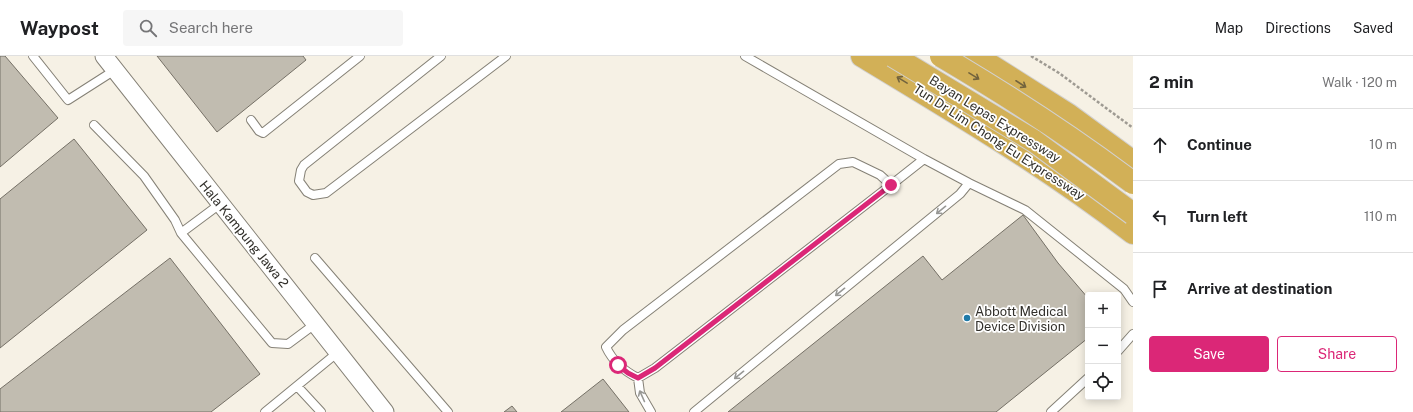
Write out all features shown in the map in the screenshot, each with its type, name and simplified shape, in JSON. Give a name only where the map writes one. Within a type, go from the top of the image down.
[{"type":"highway","name":"Tun Dr Lim Chong Eu Expressway","points":[[862,56],[1026,156],[1094,203],[1133,233]]},
{"type":"highway","name":"Bayan Lepas Expressway","points":[[894,56],[1034,141],[1133,214]]},
{"type":"highway","name":"Bayan Lepas Expressway","points":[[941,56],[975,76],[1065,135],[1133,183]]},
{"type":"highway","points":[[976,56],[1070,115],[1129,158]]},
{"type":"highway","points":[[1094,203],[1086,179],[1090,164],[1100,156],[1108,154],[1129,158]]},
{"type":"street","name":"Hala Kampung Jawa 2","points":[[104,56],[385,412]]},
{"type":"lane","points":[[33,56],[68,100],[115,70]]},
{"type":"lane","points":[[251,120],[262,133],[360,56]]},
{"type":"lane","points":[[441,56],[304,165],[301,170],[299,181],[307,192],[313,195],[326,193],[506,56]]},
{"type":"lane","points":[[745,56],[924,159],[1025,210],[1124,289],[1133,302]]},
{"type":"lane","points":[[94,125],[144,176],[175,220],[181,233],[272,343],[288,344],[315,324]]},
{"type":"lane","points":[[638,378],[655,368],[924,159]]},
{"type":"lane","points":[[638,378],[628,373],[618,365],[606,347],[623,330],[839,164],[853,162],[880,175],[891,185]]},
{"type":"lane","points":[[694,412],[954,199],[969,183]]},
{"type":"lane","points":[[181,233],[220,204]]},
{"type":"lane","points":[[315,258],[448,412]]},
{"type":"lane","points":[[1121,348],[1133,334]]},
{"type":"lane","points":[[265,412],[337,353]]},
{"type":"lane","points":[[638,378],[640,393],[651,412]]},
{"type":"lane","points":[[1051,412],[1085,381]]},
{"type":"lane","points":[[297,386],[321,412]]},
{"type":"path","points":[[1031,56],[1059,73],[1133,128]]},
{"type":"building","points":[[0,56],[5,56],[58,118],[0,167]]},
{"type":"building","points":[[157,56],[303,56],[306,60],[217,132]]},
{"type":"building","points":[[74,139],[147,230],[0,348],[0,199]]},
{"type":"building","name":"Abbott Medical Device Division","points":[[1023,215],[1058,263],[1085,294],[1085,340],[996,412],[728,412],[923,256],[942,280]]},
{"type":"building","points":[[170,258],[260,374],[211,412],[0,412],[0,389]]},
{"type":"building","points":[[603,379],[629,412],[561,412]]},
{"type":"building","points":[[512,406],[517,412],[504,412]]},
{"type":"place","name":"Abbott Medical Device Division","points":[[967,318]]},
{"type":"route","points":[[618,365],[628,373],[638,378],[655,368],[891,185]]}]
